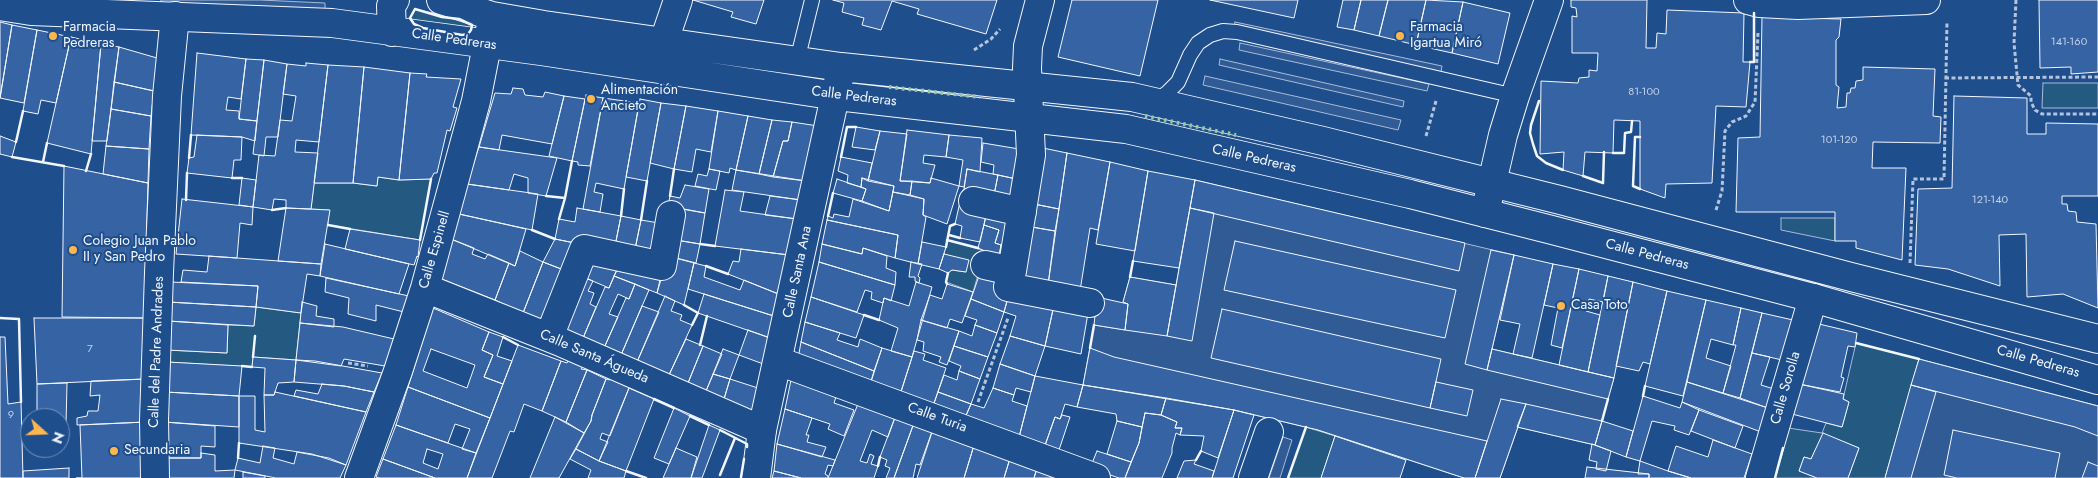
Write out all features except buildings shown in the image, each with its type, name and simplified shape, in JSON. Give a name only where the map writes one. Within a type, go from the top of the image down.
[{"type":"main road","name":"Calle Pedreras","points":[[392,32],[391,12],[395,0]]},
{"type":"main road","name":"Calle Pedreras","points":[[441,0],[492,16],[544,25],[840,66],[1132,97],[1545,196],[1903,291],[2098,339]]},
{"type":"main road","points":[[664,41],[678,0]]},
{"type":"main road","points":[[1040,0],[1028,46],[1026,68],[1031,155],[1008,287],[1090,303]]},
{"type":"main road","points":[[1485,213],[1503,134],[1549,0]]},
{"type":"main road","points":[[1754,1],[1926,0]]},
{"type":"main road","name":"Calle Pedreras","points":[[0,6],[53,6],[175,16],[332,23],[541,51],[837,96],[1126,129],[1485,213],[1813,298],[2098,380]]},
{"type":"main road","name":"Calle del Padre Andrades","points":[[155,478],[154,420],[167,96],[175,16]]},
{"type":"main road","name":"Calle Espinell","points":[[359,478],[398,371],[425,288],[476,101],[492,16]]},
{"type":"main road","name":"Calle Santa Ana","points":[[756,478],[762,430],[837,96],[840,66]]},
{"type":"main road","points":[[1503,134],[1506,155],[1514,171],[1545,196]]},
{"type":"main road","points":[[973,201],[1022,212]]},
{"type":"main road","points":[[549,337],[584,249],[662,266],[671,216]]},
{"type":"main road","points":[[985,265],[1012,271]]},
{"type":"main road","name":"Calle Santa Águeda","points":[[425,288],[549,337],[762,430]]},
{"type":"main road","name":"Calle Sorolla","points":[[1760,478],[1813,298]]},
{"type":"main road","name":"Calle Turia","points":[[778,361],[1096,478]]},
{"type":"main road","points":[[1253,478],[1269,432]]},
{"type":"lane","points":[[797,60],[812,0]]},
{"type":"lane","points":[[1155,102],[1178,82],[1190,54],[1198,43],[1210,35],[1223,31],[1237,32],[1515,96]]},
{"type":"path","points":[[2016,0],[2014,43],[2018,85],[2031,96],[2031,102],[2036,110],[2042,114],[2098,114]]},
{"type":"path","points":[[1715,212],[1722,191],[1725,131],[1732,122],[1746,116],[1755,102],[1754,1]]},
{"type":"path","points":[[1903,291],[1911,260],[1913,179],[1944,180],[1947,19]]},
{"type":"path","points":[[1945,78],[2098,77]]},
{"type":"path","points":[[978,402],[1008,317]]},
{"type":"shaded area","points":[[161,0],[260,0],[325,3],[325,12],[161,4]]},
{"type":"shaded area","points":[[415,9],[467,21],[472,25],[471,30],[414,24],[410,18]]},
{"type":"shaded area","points":[[1235,22],[1442,66],[1441,72],[1234,27]]},
{"type":"shaded area","points":[[1240,43],[1429,84],[1427,91],[1239,50]]},
{"type":"shaded area","points":[[1220,59],[1404,101],[1403,107],[1219,65]]},
{"type":"shaded area","points":[[1205,76],[1401,120],[1398,130],[1203,85]]},
{"type":"shaded area","points":[[2043,83],[2098,83],[2098,108],[2042,108]]},
{"type":"shaded area","points":[[378,177],[399,180],[431,179],[420,240],[328,225],[329,210],[311,209],[314,183],[353,183],[377,186]]},
{"type":"shaded area","points":[[1195,180],[1514,255],[1492,349],[1614,378],[1595,445],[1518,427],[1500,478],[1464,478],[1318,430],[1234,410],[1083,385],[1094,325],[1125,330],[1128,304],[1123,302],[1130,277],[1176,285]]},
{"type":"shaded area","points":[[1781,218],[1835,218],[1835,241],[1781,230]]},
{"type":"shaded area","points":[[947,240],[985,251],[973,292],[946,282],[948,273],[952,270],[966,272],[955,258],[944,254]]},
{"type":"shaded area","points":[[256,307],[301,313],[296,360],[253,357],[252,367],[167,362],[167,350],[227,353],[228,325],[254,326]]},
{"type":"shaded area","points":[[1856,343],[1919,359],[1885,478],[1848,478],[1859,448],[1823,434],[1811,459],[1804,457],[1799,471],[1817,478],[1775,478],[1788,428],[1822,433],[1826,423],[1842,427],[1849,402],[1843,399]]},
{"type":"shaded area","points":[[1919,359],[2098,406],[2098,478],[1885,478]]},
{"type":"shaded area","points":[[1306,427],[1335,436],[1321,478],[1288,478]]},
{"type":"shaded area","points":[[1283,437],[1292,440],[1280,478],[1269,478]]},
{"type":"hedge","points":[[889,87],[980,97]]},
{"type":"hedge","points":[[1145,116],[1236,135]]},
{"type":"wall","points":[[415,9],[442,17],[459,19],[472,25],[471,30],[468,34],[462,35],[423,28],[414,24],[410,18],[415,9]]},
{"type":"wall","points":[[1750,62],[1754,62],[1754,13]]},
{"type":"wall","points":[[1539,101],[1530,133],[1537,156],[1546,163],[1563,170]]},
{"type":"wall","points":[[16,142],[23,111]]},
{"type":"wall","points":[[1613,153],[1624,153],[1625,133],[1631,132],[1632,121]]},
{"type":"wall","points":[[841,157],[847,127],[856,127]]},
{"type":"wall","points":[[189,158],[191,135]]},
{"type":"wall","points":[[1640,137],[1635,137],[1633,186],[1640,189]]},
{"type":"wall","points":[[43,162],[47,143]]},
{"type":"wall","points":[[1583,176],[1603,183],[1604,152]]},
{"type":"wall","points":[[86,171],[91,154]]},
{"type":"wall","points":[[12,157],[64,166]]},
{"type":"wall","points":[[546,196],[565,198],[572,161]]},
{"type":"wall","points":[[670,196],[674,169]]},
{"type":"wall","points":[[186,200],[187,173]]},
{"type":"wall","points":[[232,178],[242,178]]},
{"type":"wall","points":[[420,240],[431,179]]},
{"type":"wall","points":[[641,220],[647,181]]},
{"type":"wall","points":[[621,216],[624,189]]},
{"type":"wall","points":[[828,216],[833,193]]},
{"type":"wall","points":[[559,219],[565,198]]},
{"type":"wall","points":[[272,210],[286,208]]},
{"type":"wall","points":[[946,247],[950,226],[955,224]]},
{"type":"wall","points":[[328,225],[350,229]]},
{"type":"wall","points":[[532,230],[555,239]]},
{"type":"wall","points":[[949,235],[960,238]]},
{"type":"wall","points":[[947,240],[978,248]]},
{"type":"wall","points":[[700,244],[715,246]]},
{"type":"wall","points":[[1130,277],[1133,261]]},
{"type":"wall","points":[[706,266],[728,274]]},
{"type":"wall","points":[[947,284],[948,273]]},
{"type":"wall","points":[[684,305],[698,313],[692,325]]},
{"type":"wall","points":[[864,315],[879,320]]},
{"type":"wall","points":[[700,345],[707,316]]},
{"type":"wall","points":[[0,318],[19,319],[21,402]]},
{"type":"wall","points":[[1090,348],[1094,325]]},
{"type":"wall","points":[[253,357],[255,336]]},
{"type":"wall","points":[[503,337],[518,345]]},
{"type":"wall","points":[[1856,343],[1919,359]]},
{"type":"wall","points":[[242,366],[252,367]]},
{"type":"wall","points":[[1643,396],[1645,386]]},
{"type":"wall","points":[[654,399],[674,408]]},
{"type":"wall","points":[[1602,421],[1608,399]]},
{"type":"wall","points":[[690,416],[709,425]]},
{"type":"wall","points":[[1288,478],[1306,427]]},
{"type":"wall","points":[[720,430],[747,444],[747,447]]},
{"type":"wall","points":[[720,475],[735,438]]},
{"type":"wall","points":[[238,458],[239,443]]},
{"type":"wall","points":[[1775,478],[1783,448]]},
{"type":"wall","points":[[1196,460],[1201,451]]},
{"type":"wall","points":[[878,466],[880,457]]},
{"type":"wall","points":[[741,477],[744,459]]},
{"type":"wall","points":[[626,471],[646,478]]},
{"type":"place","name":"Farmacia Pedreras","points":[[53,36]]},
{"type":"place","name":"Farmacia Igartua Miró","points":[[1400,36]]},
{"type":"place","name":"Alimentación Ancieto","points":[[591,99]]},
{"type":"place","name":"Colegio Juan Pablo II y San Pedro","points":[[73,250]]},
{"type":"place","name":"Casa Toto","points":[[1561,306]]},
{"type":"place","name":"Secundaria","points":[[114,451]]}]
